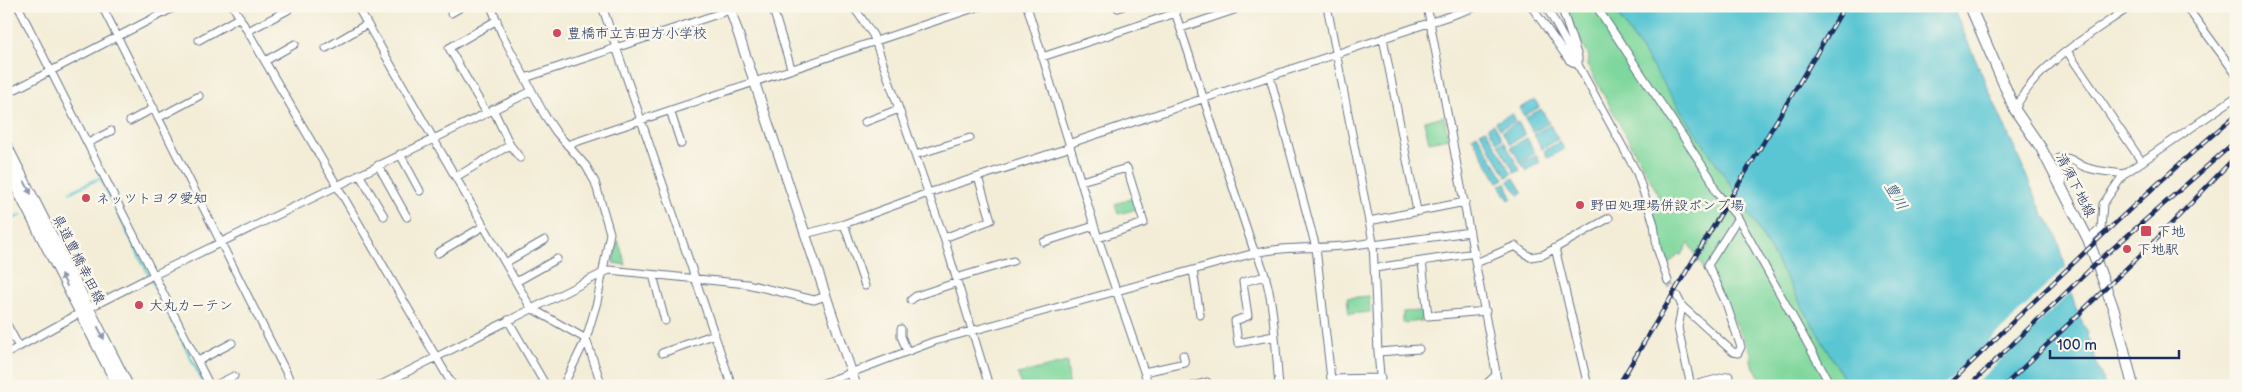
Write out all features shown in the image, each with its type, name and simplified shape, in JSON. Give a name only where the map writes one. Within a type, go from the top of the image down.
[{"type":"main road","name":"清須下地線","points":[[1970,6],[2015,110],[2041,148],[2088,239],[2114,310],[2133,386]]},
{"type":"main road","name":"県道豊橋幸田線","points":[[6,144],[85,310],[118,386]]},
{"type":"main road","name":"県道豊橋幸田線","points":[[6,167],[128,386]]},
{"type":"street","points":[[18,6],[88,144],[151,277],[210,386]]},
{"type":"street","points":[[102,6],[293,386]]},
{"type":"street","points":[[6,94],[176,6]]},
{"type":"street","points":[[233,6],[453,386]]},
{"type":"street","points":[[357,6],[531,308],[586,340],[602,386]]},
{"type":"street","points":[[451,13],[463,6]]},
{"type":"street","points":[[491,6],[544,114],[586,166],[600,193],[610,233],[604,273],[586,340],[563,386]]},
{"type":"street","points":[[602,6],[732,386]]},
{"type":"street","points":[[772,6],[791,68]]},
{"type":"street","points":[[853,6],[875,41],[944,238],[974,331],[989,386]]},
{"type":"street","points":[[567,144],[980,6]]},
{"type":"street","points":[[1026,6],[1094,226],[1149,386]]},
{"type":"street","points":[[1270,77],[1316,248],[1331,379],[1381,382],[1373,244],[1327,6]]},
{"type":"street","points":[[1427,6],[1486,311],[1498,386]]},
{"type":"street","points":[[805,234],[844,224],[978,176],[1065,149],[1069,144],[1205,100],[1477,6]]},
{"type":"street","points":[[1532,6],[1569,60],[1578,65]]},
{"type":"street","points":[[1546,6],[1638,173],[1654,224],[1656,248],[1668,282]]},
{"type":"street","points":[[1561,6],[1578,57],[1578,65]]},
{"type":"street","points":[[1596,6],[1710,177],[1716,192],[1738,218],[1831,386]]},
{"type":"street","points":[[2015,110],[2035,80],[2067,51],[2131,6]]},
{"type":"street","points":[[2186,6],[2236,74]]},
{"type":"street","points":[[525,78],[729,8],[856,386]]},
{"type":"street","points":[[248,31],[288,10]]},
{"type":"street","points":[[1042,58],[1175,10],[1256,252],[1266,276],[1279,386]]},
{"type":"street","points":[[1181,28],[1234,10]]},
{"type":"street","points":[[200,40],[240,17]]},
{"type":"street","points":[[497,20],[448,48],[520,158]]},
{"type":"street","points":[[326,48],[367,24]]},
{"type":"street","points":[[1383,38],[1418,211]]},
{"type":"street","points":[[265,61],[295,44]]},
{"type":"street","points":[[2067,51],[2142,162]]},
{"type":"street","points":[[6,354],[85,310],[151,277],[532,91]]},
{"type":"street","points":[[158,118],[199,96]]},
{"type":"street","points":[[2088,239],[2101,229],[2103,204],[2124,174],[2236,98]]},
{"type":"street","points":[[130,121],[154,108]]},
{"type":"street","points":[[864,122],[899,109]]},
{"type":"street","points":[[670,110],[681,144]]},
{"type":"street","points":[[88,144],[112,130]]},
{"type":"street","points":[[915,155],[970,138]]},
{"type":"street","points":[[456,177],[510,144]]},
{"type":"street","points":[[400,154],[420,191]]},
{"type":"street","points":[[2058,182],[2064,181],[2059,158],[2063,157],[2070,158],[2087,168],[2124,174]]},
{"type":"street","points":[[378,165],[407,217]]},
{"type":"street","points":[[1081,181],[1127,168],[1144,224],[1098,238]]},
{"type":"street","points":[[359,174],[384,216]]},
{"type":"street","points":[[944,238],[991,220],[978,176]]},
{"type":"street","points":[[1369,221],[1465,202]]},
{"type":"street","points":[[1476,263],[1511,246],[1515,246],[1533,257],[1555,248],[1609,218]]},
{"type":"street","points":[[1677,296],[1682,306],[1733,352],[1738,353],[1742,348],[1732,319],[1708,265],[1738,218]]},
{"type":"street","points":[[844,224],[864,286]]},
{"type":"street","points":[[438,253],[484,226]]},
{"type":"street","points":[[1044,242],[1094,226]]},
{"type":"street","points":[[816,386],[907,351],[1256,252],[1270,249],[1350,247],[1470,232]]},
{"type":"street","points":[[505,263],[545,240]]},
{"type":"street","points":[[1555,248],[1588,386]]},
{"type":"street","points":[[1375,268],[1474,253]]},
{"type":"street","points":[[516,282],[557,258]]},
{"type":"street","points":[[911,300],[916,296],[957,280],[1013,261]]},
{"type":"street","points":[[1422,261],[1428,316],[1486,311]]},
{"type":"street","points":[[379,386],[609,270],[765,287],[814,300],[826,296]]},
{"type":"street","points":[[1193,270],[1200,315]]},
{"type":"street","points":[[652,275],[666,321]]},
{"type":"street","points":[[1266,276],[1243,282],[1248,316],[1235,321],[1238,343],[1274,336]]},
{"type":"street","points":[[1682,306],[1678,328],[1691,386],[1729,376]]},
{"type":"street","points":[[508,320],[546,386]]},
{"type":"street","points":[[6,323],[19,347]]},
{"type":"street","points":[[901,328],[900,336],[907,351]]},
{"type":"street","points":[[662,353],[715,334]]},
{"type":"street","points":[[198,361],[232,343]]},
{"type":"street","points":[[1378,352],[1419,349]]},
{"type":"street","points":[[1144,372],[1185,363],[1183,355]]},
{"type":"street","points":[[1484,386],[1496,375]]},
{"type":"street","points":[[214,386],[234,376]]},
{"type":"street","points":[[1193,386],[1207,382]]},
{"type":"green space","points":[[1560,6],[1612,6],[1746,208],[1848,386],[1765,386],[1751,362],[1751,352],[1689,243],[1682,255],[1679,254],[1665,268],[1651,204],[1658,194],[1588,66],[1589,56]]},
{"type":"green space","points":[[1444,116],[1448,138],[1429,142],[1424,121]]},
{"type":"green space","points":[[1134,198],[1137,209],[1118,214],[1115,204]]},
{"type":"green space","points":[[618,240],[626,265],[613,263]]},
{"type":"green space","points":[[1369,296],[1370,312],[1349,314],[1347,298]]},
{"type":"green space","points":[[1421,311],[1422,321],[1403,323],[1403,312]]},
{"type":"green space","points":[[1067,362],[1069,385],[1021,386],[1018,374]]},
{"type":"water","name":"豊川","points":[[1612,6],[1952,6],[2043,214],[2058,239],[2074,304],[2088,332],[2087,336],[2105,386],[1848,386],[1746,208]]},
{"type":"water","points":[[1535,100],[1539,107],[1524,116],[1520,108]]},
{"type":"water","points":[[1541,109],[1549,123],[1533,132],[1525,118]]},
{"type":"water","points":[[1512,113],[1516,121],[1500,129],[1496,122]]},
{"type":"water","points":[[1518,122],[1525,135],[1510,144],[1502,131]]},
{"type":"water","points":[[1494,124],[1502,139],[1497,142],[1488,127]]},
{"type":"water","points":[[1550,125],[1558,139],[1542,149],[1534,134]]},
{"type":"water","points":[[1486,129],[1512,174],[1507,177],[1480,132]]},
{"type":"water","points":[[1477,134],[1504,179],[1498,182],[1472,137]]},
{"type":"water","points":[[1527,138],[1535,153],[1520,162],[1511,147]]},
{"type":"water","points":[[1504,141],[1520,170],[1515,173],[1498,144]]},
{"type":"water","points":[[1560,141],[1564,149],[1548,158],[1544,151]]},
{"type":"water","points":[[1537,155],[1540,162],[1526,171],[1521,163]]},
{"type":"water","points":[[1514,178],[1523,193],[1519,195],[1508,181]]},
{"type":"water","points":[[1506,183],[1512,198],[1509,200],[1500,185]]},
{"type":"pier","points":[[2067,266],[2073,290],[1973,386],[1943,386]]},
{"type":"waterway","points":[[70,192],[100,178],[205,386]]},
{"type":"waterway","points":[[6,222],[21,215]]},
{"type":"tunnel","points":[[1668,281],[1677,296]]},
{"type":"railway","points":[[1618,386],[1845,6]]},
{"type":"railway","points":[[1947,386],[2125,214],[2236,115]]},
{"type":"railway","points":[[1969,386],[2103,257],[2236,141]]},
{"type":"railway","points":[[2004,386],[2154,242],[2236,156]]},
{"type":"place","name":"豊橋市立吉田方小学校","points":[[557,33]]},
{"type":"place","name":"ネッツトヨタ愛知","points":[[86,198]]},
{"type":"place","name":"野田処理場併設ポンプ場","points":[[1580,205]]},
{"type":"place","name":"下地","points":[[2146,231]]},
{"type":"place","name":"下地駅","points":[[2127,249]]},
{"type":"place","name":"大丸カーテン","points":[[139,305]]}]
